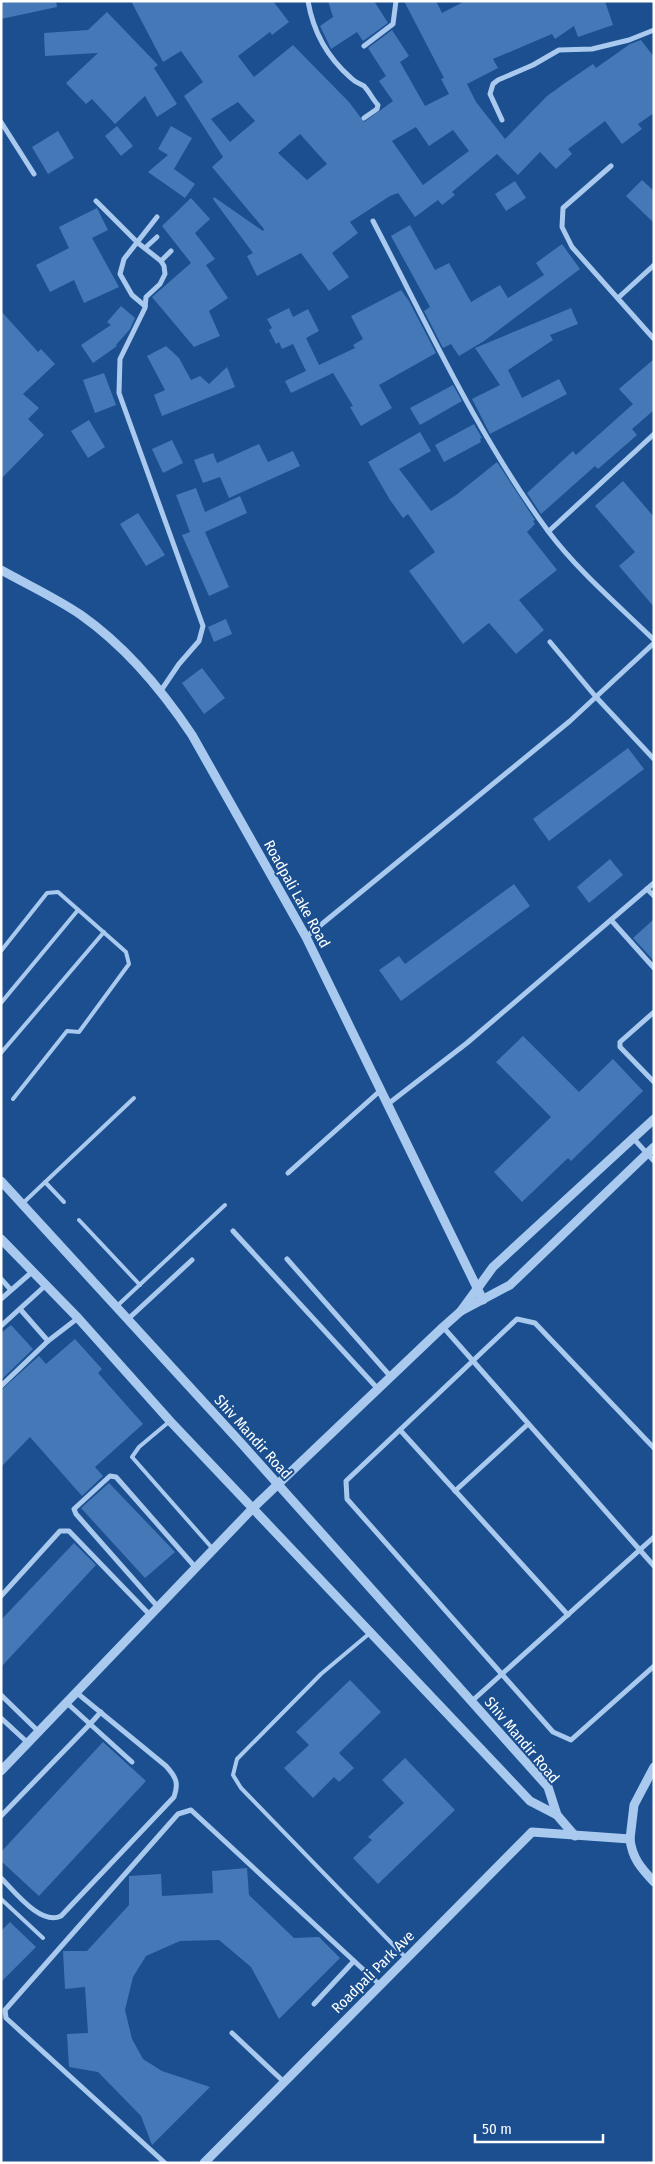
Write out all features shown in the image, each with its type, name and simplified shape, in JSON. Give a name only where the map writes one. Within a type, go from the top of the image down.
[{"type":"street","points":[[308,1],[311,18],[322,43],[341,69],[352,80],[362,85],[378,105],[377,109],[364,118]]},
{"type":"street","points":[[364,46],[393,24],[396,1]]},
{"type":"street","points":[[502,120],[490,94],[493,84],[498,80],[532,65],[559,50],[592,49],[654,30]]},
{"type":"street","points":[[1,122],[34,174]]},
{"type":"street","points":[[611,166],[563,208],[562,226],[572,247],[654,339]]},
{"type":"street","points":[[96,201],[138,243],[161,261],[165,274],[160,284],[146,297],[136,328],[120,358],[119,393],[203,626],[199,641],[179,664],[160,692]]},
{"type":"street","points":[[144,306],[132,295],[120,274],[124,259],[157,217]]},
{"type":"street","points":[[306,937],[562,728],[654,641],[585,574],[549,531],[484,432],[373,221]]},
{"type":"street","points":[[144,248],[158,237]]},
{"type":"street","points":[[161,261],[172,251]]},
{"type":"street","points":[[618,298],[654,265]]},
{"type":"street","points":[[549,531],[654,434]]},
{"type":"street","name":"Roadpali Lake Road","points":[[1,570],[81,616],[116,643],[160,692],[192,735],[306,937],[482,1300]]},
{"type":"street","points":[[550,642],[596,697],[654,759]]},
{"type":"street","points":[[388,1104],[467,1043],[654,883]]},
{"type":"street","points":[[647,888],[654,896]]},
{"type":"street","points":[[611,920],[654,968]]},
{"type":"street","points":[[654,1012],[620,1042],[620,1047],[654,1082]]},
{"type":"street","points":[[288,1172],[381,1090]]},
{"type":"street","points":[[461,1312],[476,1287],[493,1267],[654,1119]]},
{"type":"street","points":[[633,1138],[650,1150],[654,1161]]},
{"type":"street","points":[[1,1771],[253,1508],[443,1327],[461,1312],[510,1285],[650,1150]]},
{"type":"street","name":"Shiv Mandir Road","points":[[1,1180],[278,1485],[548,1787],[557,1815]]},
{"type":"street","points":[[233,1231],[378,1389]]},
{"type":"street","name":"Shiv Mandir Road","points":[[1,1239],[78,1318],[170,1421],[530,1801],[557,1815]]},
{"type":"street","points":[[287,1259],[391,1377]]},
{"type":"street","points":[[127,1320],[192,1260]]},
{"type":"street","points":[[1,1299],[32,1272]]},
{"type":"street","points":[[1,1279],[11,1290]]},
{"type":"street","points":[[1,1326],[46,1286]]},
{"type":"street","points":[[20,1309],[48,1341]]},
{"type":"street","points":[[1,1386],[48,1341],[78,1318]]},
{"type":"street","points":[[654,1448],[535,1323],[517,1319],[346,1481],[347,1499],[553,1732],[571,1740],[654,1666]]},
{"type":"street","points":[[443,1327],[654,1566]]},
{"type":"street","points":[[455,1491],[528,1424]]},
{"type":"street","points":[[400,1430],[568,1615]]},
{"type":"street","points":[[158,1607],[76,1514],[74,1509],[110,1476],[116,1477],[196,1568]]},
{"type":"street","points":[[1,1596],[60,1531],[69,1531],[150,1615]]},
{"type":"street","points":[[472,1701],[654,1537]]},
{"type":"street","points":[[1,1878],[43,1918],[54,1920],[61,1916],[174,1796],[178,1786],[175,1776],[166,1766],[77,1693]]},
{"type":"street","points":[[1,1695],[39,1733]]},
{"type":"street","points":[[67,1703],[132,1762]]},
{"type":"street","points":[[1,1816],[100,1712]]},
{"type":"street","points":[[1,1718],[28,1743]]},
{"type":"street","points":[[654,1767],[634,1805],[630,1839],[635,1860],[654,1882]]},
{"type":"street","points":[[165,2163],[6,2018],[5,2010],[178,1814],[191,1810],[380,1985]]},
{"type":"street","points":[[557,1815],[575,1836],[630,1839]]},
{"type":"street","name":"Roadpali Park Ave","points":[[204,2163],[283,2081],[532,1832],[575,1836]]},
{"type":"street","points":[[314,2004],[354,1961]]},
{"type":"street","points":[[232,2033],[283,2081]]},
{"type":"lane","points":[[1,951],[48,893],[58,892],[126,952],[129,964],[79,1032],[67,1031],[13,1099]]},
{"type":"lane","points":[[1,1003],[78,910]]},
{"type":"lane","points":[[1,1053],[104,932]]},
{"type":"lane","points":[[22,1204],[134,1098]]},
{"type":"lane","points":[[45,1182],[64,1202]]},
{"type":"lane","points":[[116,1308],[225,1205]]},
{"type":"lane","points":[[79,1220],[140,1285]]},
{"type":"lane","points":[[170,1421],[140,1447],[132,1457],[213,1550]]},
{"type":"lane","points":[[370,1632],[321,1674],[237,1759],[233,1775],[240,1788],[406,1958]]},
{"type":"lane","points":[[1,1899],[44,1938]]},
{"type":"building","points":[[1,1],[56,1],[57,7],[1,19]]},
{"type":"building","points":[[131,1],[273,1],[289,22],[272,35],[270,32],[238,56],[254,77],[293,45],[349,102],[364,122],[393,101],[379,81],[386,76],[368,48],[392,30],[409,56],[400,62],[425,106],[449,94],[441,79],[444,78],[404,1],[436,1],[442,13],[465,1],[605,1],[613,25],[578,37],[574,26],[555,39],[552,34],[493,59],[498,68],[467,84],[476,102],[505,139],[547,96],[593,64],[596,68],[630,44],[641,40],[654,57],[654,113],[638,124],[642,129],[622,144],[605,121],[568,149],[572,154],[556,169],[540,152],[518,175],[497,154],[452,192],[455,195],[442,205],[438,200],[415,217],[398,193],[390,196],[350,222],[358,233],[332,253],[349,277],[329,291],[301,253],[257,276],[247,256],[253,253],[213,199],[214,197],[263,231],[264,229],[212,167],[223,157],[184,96],[203,82],[181,51],[163,62]],"holes":[[[238,102],[255,121],[230,142],[211,119]],[[416,127],[429,146],[453,130],[469,151],[423,185],[392,141]],[[300,134],[327,164],[307,180],[278,153]]]},
{"type":"building","points":[[328,1],[374,1],[388,23],[363,41],[357,32],[331,49],[320,26],[333,17]]},
{"type":"building","points":[[107,12],[158,65],[154,68],[177,104],[157,117],[145,96],[115,124],[92,99],[86,104],[66,83],[98,53],[45,56],[44,33],[88,30]]},
{"type":"building","points":[[117,126],[133,146],[121,156],[105,136]]},
{"type":"building","points":[[171,126],[192,138],[174,169],[195,184],[185,198],[148,172],[168,155],[158,149]]},
{"type":"building","points":[[58,131],[74,158],[48,174],[32,147]]},
{"type":"building","points":[[642,180],[654,191],[654,223],[626,196]]},
{"type":"building","points":[[515,181],[526,198],[506,211],[495,194]]},
{"type":"building","points":[[191,198],[210,219],[195,233],[215,259],[206,265],[228,298],[209,311],[220,336],[194,347],[152,297],[191,263],[162,226]]},
{"type":"building","points":[[97,208],[108,230],[92,238],[119,287],[84,303],[74,280],[50,292],[36,265],[69,248],[59,227]]},
{"type":"building","points":[[410,225],[435,270],[449,263],[471,302],[500,285],[508,298],[544,275],[536,263],[562,244],[580,269],[484,341],[459,356],[451,344],[443,348],[424,311],[430,307],[391,236]]},
{"type":"building","points":[[401,290],[409,301],[436,353],[379,385],[392,408],[361,426],[350,407],[353,406],[333,373],[291,393],[285,381],[306,371],[293,344],[282,349],[279,342],[276,344],[269,330],[272,328],[267,319],[289,308],[293,317],[308,309],[319,331],[306,338],[319,365],[355,348],[353,345],[363,339],[351,316]]},
{"type":"building","points":[[121,306],[135,318],[130,329],[117,346],[93,363],[81,345],[111,325],[107,322]]},
{"type":"building","points":[[571,308],[578,324],[550,335],[553,340],[508,370],[522,398],[559,379],[567,394],[490,434],[472,399],[500,385],[475,348]]},
{"type":"building","points":[[1,311],[38,352],[41,349],[55,364],[23,394],[39,408],[28,419],[44,435],[1,479]]},
{"type":"building","points":[[166,346],[179,358],[191,380],[200,376],[209,384],[227,367],[235,387],[162,416],[154,395],[165,390],[147,356]]},
{"type":"building","points":[[654,359],[654,410],[632,429],[637,435],[598,469],[595,466],[541,514],[527,493],[573,451],[576,455],[633,404],[619,389]]},
{"type":"building","points":[[104,373],[116,405],[95,413],[83,380]]},
{"type":"building","points":[[453,385],[462,401],[420,425],[410,408]]},
{"type":"building","points":[[89,420],[105,447],[88,458],[71,431]]},
{"type":"building","points":[[474,424],[482,438],[480,439],[481,442],[444,462],[435,445]]},
{"type":"building","points":[[420,432],[431,451],[399,469],[431,511],[456,495],[497,462],[535,520],[533,521],[535,524],[527,532],[557,570],[519,600],[544,630],[516,654],[489,623],[463,644],[409,571],[435,552],[408,514],[403,518],[368,462]]},
{"type":"building","points":[[172,440],[183,463],[163,473],[152,449]]},
{"type":"building","points":[[259,444],[268,462],[293,451],[300,466],[229,498],[220,477],[203,483],[194,460],[213,453],[217,463]]},
{"type":"building","points":[[623,481],[654,517],[654,607],[619,566],[635,552],[595,506]]},
{"type":"building","points":[[196,488],[205,512],[240,496],[247,513],[205,532],[229,587],[209,596],[182,535],[190,532],[176,495]]},
{"type":"building","points":[[138,513],[165,555],[146,566],[120,524]]},
{"type":"building","points":[[226,619],[232,634],[214,642],[208,627]]},
{"type":"building","points":[[202,668],[225,698],[204,714],[182,683]]},
{"type":"building","points":[[628,748],[644,769],[549,841],[533,819]]},
{"type":"building","points":[[610,859],[623,875],[589,903],[577,887]]},
{"type":"building","points":[[514,884],[530,906],[401,1001],[379,970],[399,956],[405,964]]},
{"type":"building","points":[[654,919],[654,961],[633,938]]},
{"type":"building","points":[[523,1036],[579,1092],[613,1059],[643,1091],[571,1161],[568,1158],[522,1202],[494,1172],[551,1117],[496,1062]]},
{"type":"building","points":[[11,1325],[33,1349],[1,1380],[1,1333]]},
{"type":"building","points":[[75,1339],[102,1369],[98,1373],[143,1424],[95,1467],[103,1476],[82,1496],[30,1437],[1,1467],[1,1390],[39,1356],[46,1364]]},
{"type":"building","points":[[109,1483],[175,1552],[145,1578],[81,1508]]},
{"type":"building","points":[[74,1543],[96,1565],[1,1667],[1,1620]]},
{"type":"building","points":[[350,1680],[381,1712],[339,1753],[354,1768],[339,1782],[334,1777],[313,1798],[284,1768],[309,1745],[296,1732]]},
{"type":"building","points":[[103,1742],[146,1781],[39,1896],[1,1861],[1,1852]]},
{"type":"building","points":[[405,1758],[455,1810],[378,1884],[353,1858],[372,1840],[368,1837],[404,1803],[382,1780]]},
{"type":"building","points":[[247,1868],[249,1895],[294,1938],[319,1937],[340,1958],[279,2019],[251,1967],[219,1940],[180,1941],[146,1956],[133,1977],[125,2010],[132,2039],[143,2059],[162,2071],[210,2087],[152,2145],[141,2116],[98,2072],[69,2067],[67,2034],[88,2033],[85,1987],[65,1989],[63,1951],[87,1951],[129,1905],[129,1876],[161,1874],[162,1896],[213,1893],[212,1871]]},
{"type":"building","points":[[10,1922],[36,1947],[1,1982],[1,1931]]}]
